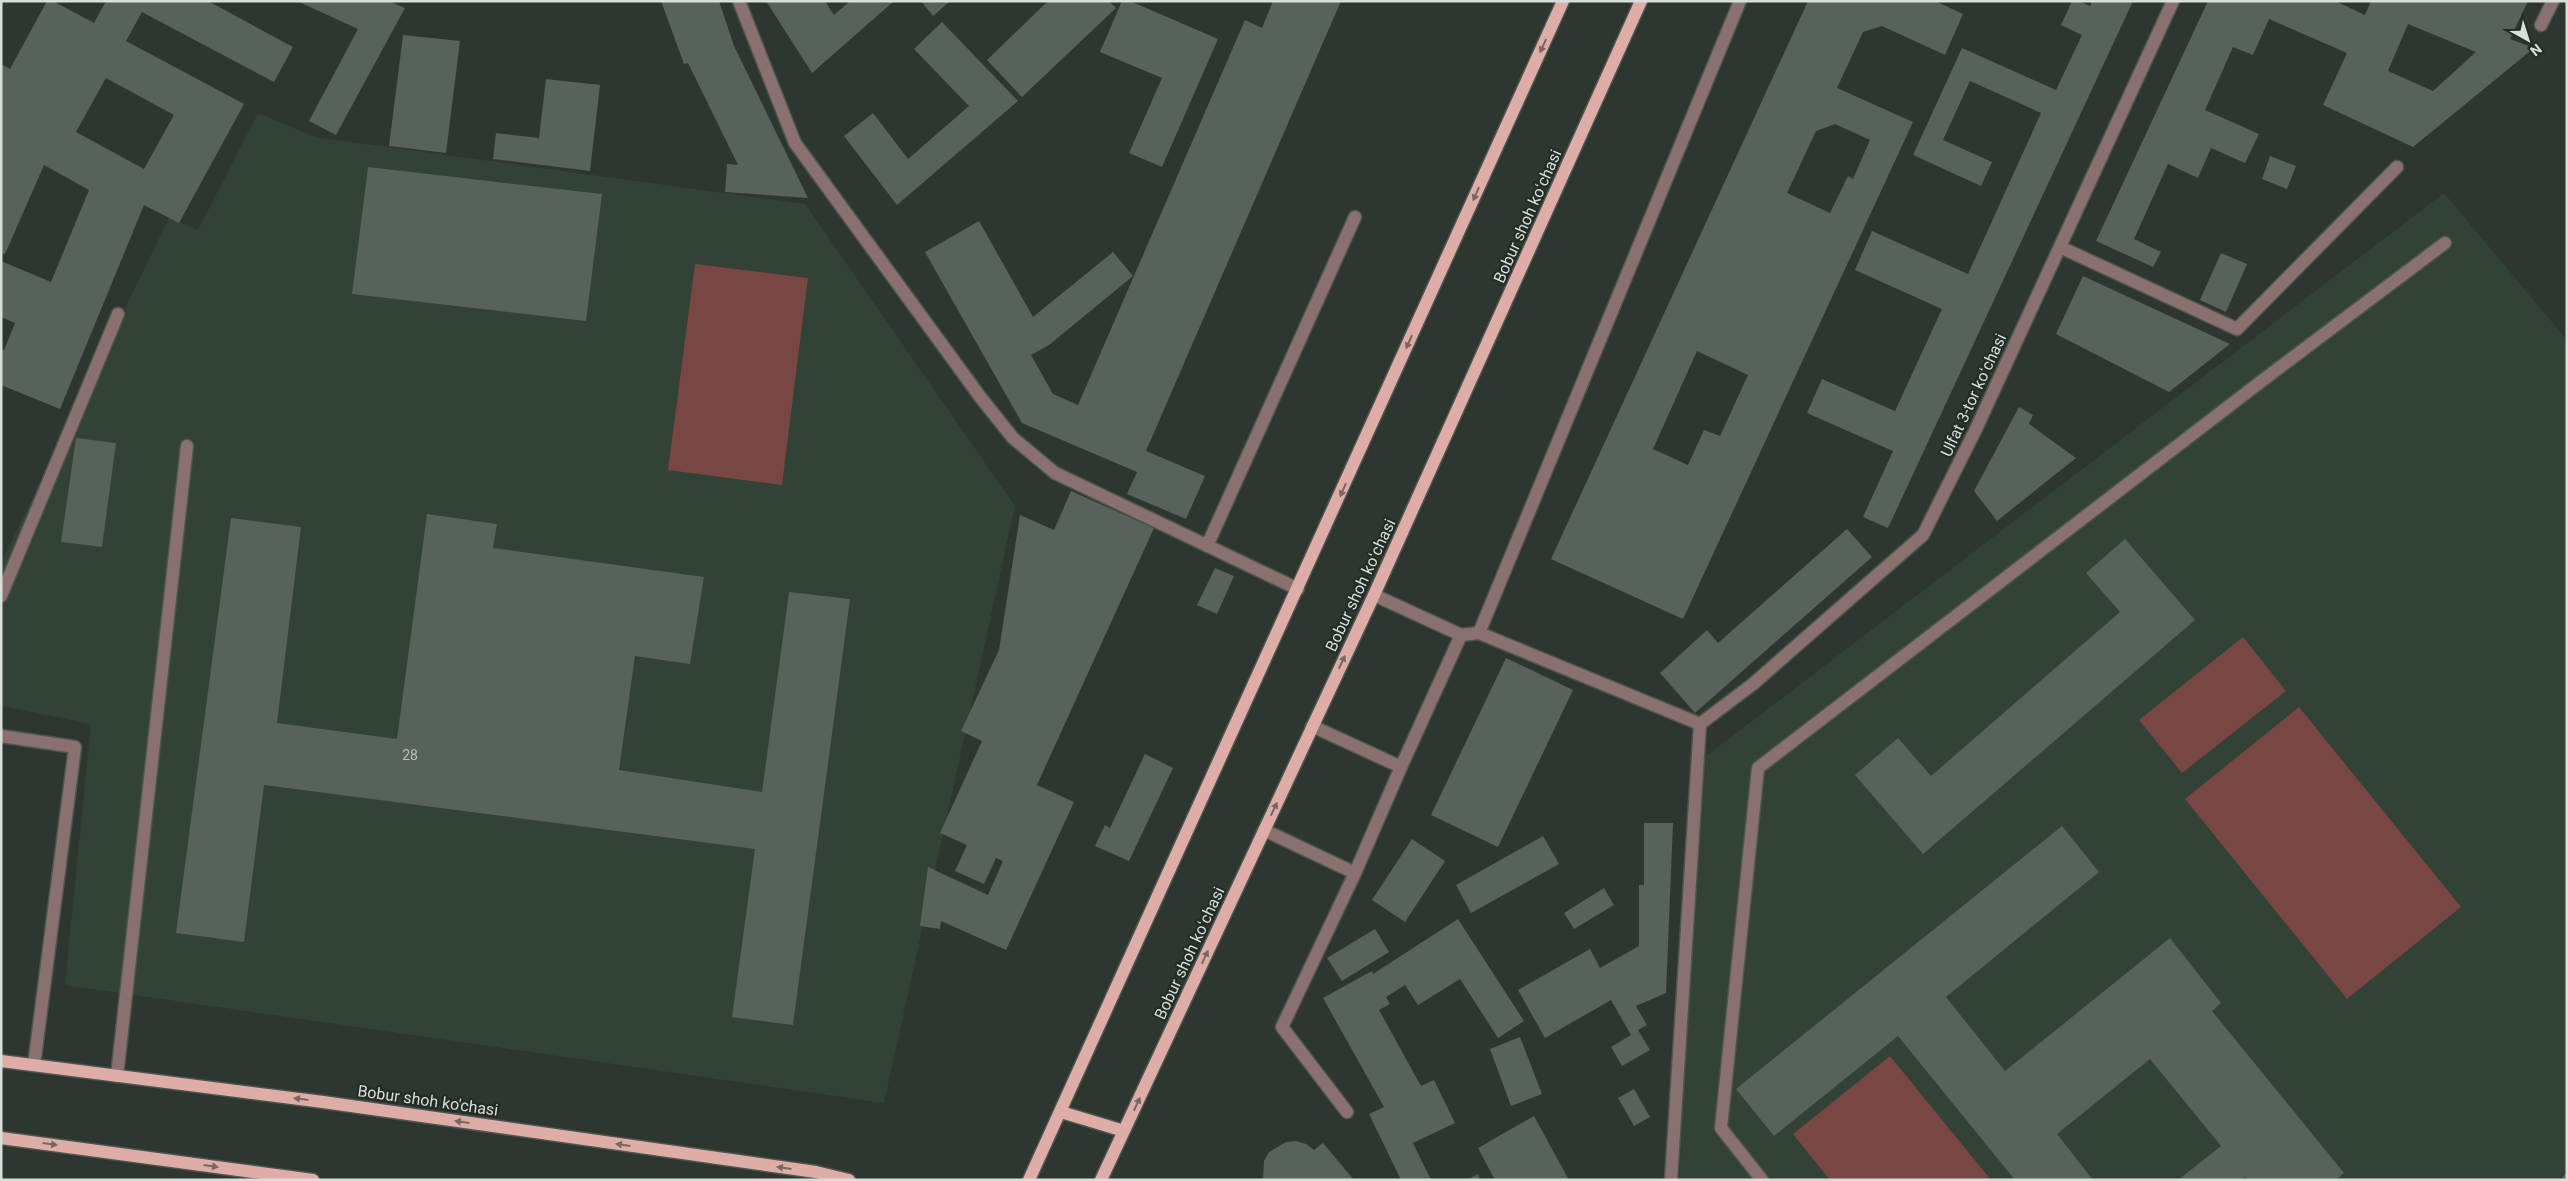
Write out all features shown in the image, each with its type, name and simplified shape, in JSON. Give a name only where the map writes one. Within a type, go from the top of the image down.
[{"type":"main road","points":[[1029,1180],[1563,1]]},
{"type":"main road","name":"Bobur shoh koʻchasi","points":[[1101,1180],[1374,595],[1641,1]]},
{"type":"main road","name":"Bobur shoh ko'chasi","points":[[1,1061],[333,1103],[816,1172],[849,1180]]},
{"type":"main road","points":[[1061,1112],[1124,1131]]},
{"type":"main road","points":[[1,1138],[312,1180]]},
{"type":"street","points":[[739,1],[796,143],[981,398],[1013,438],[1055,473],[1298,589]]},
{"type":"street","points":[[1479,633],[1740,1]]},
{"type":"street","name":"Ulfat 3-tor koʻchasi","points":[[1700,724],[1753,684],[1923,535],[1976,429],[2173,1]]},
{"type":"street","points":[[2541,25],[2553,1]]},
{"type":"street","points":[[2060,247],[2237,328],[2397,167]]},
{"type":"street","points":[[1206,546],[1355,217]]},
{"type":"street","points":[[1762,1180],[1721,1128],[1758,768],[2263,380],[2445,243]]},
{"type":"street","points":[[1,596],[118,314]]},
{"type":"street","points":[[117,1076],[187,446]]},
{"type":"street","points":[[1374,595],[1461,635],[1479,633],[1700,724],[1671,1180]]},
{"type":"street","points":[[1347,1112],[1282,1028],[1355,873],[1461,635]]},
{"type":"street","points":[[1312,726],[1401,767]]},
{"type":"street","points":[[1,736],[75,747],[34,1065]]},
{"type":"street","points":[[1264,830],[1355,873]]},
{"type":"shaded area","points":[[258,113],[315,137],[805,204],[1015,506],[884,1103],[65,985],[91,724],[1,706],[1,563],[169,218],[198,230]]},
{"type":"shaded area","points":[[2444,193],[2567,340],[2567,1172],[2560,1180],[1679,1180],[1701,760]]},
{"type":"shaded area","points":[[695,264],[808,278],[782,485],[668,470]]},
{"type":"shaded area","points":[[2243,637],[2286,691],[2182,773],[2139,720]]},
{"type":"shaded area","points":[[2299,707],[2461,907],[2347,999],[2185,799]]},
{"type":"shaded area","points":[[1890,1056],[1991,1180],[1830,1180],[1793,1134]]},
{"type":"building","points":[[47,1],[53,1],[94,23],[106,1],[208,1],[293,47],[274,82],[142,12],[126,41],[244,104],[179,223],[144,205],[60,409],[1,385],[1,349],[4,350],[15,323],[1,317],[1,261],[51,282],[89,190],[44,165],[5,254],[1,253],[1,64],[10,69]],"holes":[[[106,78],[174,115],[144,169],[76,132]]]},
{"type":"building","points":[[297,1],[389,1],[405,8],[336,135],[309,121],[358,29]]},
{"type":"building","points":[[661,1],[719,1],[734,46],[808,198],[725,192],[727,164],[738,165],[688,63],[684,64]]},
{"type":"building","points":[[766,1],[825,1],[834,15],[850,1],[894,1],[812,73]]},
{"type":"building","points":[[921,1],[950,1],[933,16]]},
{"type":"building","points":[[1048,1],[1109,1],[1116,8],[1022,97],[987,60]]},
{"type":"building","points":[[1122,1],[1130,1],[1218,39],[1162,167],[1129,153],[1162,78],[1100,52]]},
{"type":"building","points":[[1273,1],[1341,1],[1146,451],[1205,476],[1186,519],[1127,494],[1137,472],[1022,423],[925,252],[979,221],[1033,317],[1113,252],[1133,276],[1049,345],[1031,355],[1053,394],[1078,405],[1245,20],[1262,28]]},
{"type":"building","points":[[1808,1],[1935,1],[1963,14],[1945,55],[1882,26],[1863,32],[1837,88],[1913,122],[1683,619],[1551,559]],"holes":[[[1835,124],[1870,140],[1853,179],[1848,176],[1830,213],[1787,193],[1816,131]],[[1697,351],[1748,375],[1720,436],[1704,430],[1688,465],[1653,449]]]},
{"type":"building","points":[[2072,1],[2079,1],[2090,6],[2092,1],[2133,1],[1888,528],[1863,517],[1893,451],[1807,413],[1822,379],[1895,411],[1942,309],[1855,270],[1872,231],[1968,274],[2041,113],[1970,81],[1943,140],[1992,162],[1981,186],[1913,155],[1962,48],[2056,90],[2082,35],[2061,25]]},
{"type":"building","points":[[2208,1],[2335,1],[2365,15],[2371,1],[2528,1],[2510,39],[2534,48],[2413,147],[2323,105],[2347,53],[2269,19],[2253,55],[2233,47],[2205,110],[2259,134],[2245,163],[2211,148],[2198,178],[2168,164],[2134,239],[2161,252],[2153,267],[2096,241]],"holes":[[[2408,24],[2476,52],[2433,91],[2388,71]]]},
{"type":"building","points":[[942,22],[1018,101],[897,205],[844,136],[873,113],[908,159],[969,106],[914,49]]},
{"type":"building","points":[[403,35],[460,41],[446,153],[389,146]]},
{"type":"building","points":[[546,79],[600,85],[590,171],[493,159],[496,133],[539,138]]},
{"type":"building","points":[[2270,156],[2296,166],[2287,189],[2262,179]]},
{"type":"building","points":[[368,167],[602,194],[586,321],[352,294]]},
{"type":"building","points":[[2221,253],[2247,264],[2226,312],[2200,300]]},
{"type":"building","points":[[2083,276],[2230,344],[2169,392],[2056,334]]},
{"type":"building","points":[[2019,407],[2033,415],[2029,424],[2076,458],[1997,521],[1974,491]]},
{"type":"building","points":[[76,438],[116,443],[102,547],[61,542]]},
{"type":"building","points":[[1071,491],[1154,528],[1037,785],[1074,802],[1006,950],[941,921],[940,929],[920,926],[928,867],[988,895],[1003,861],[996,858],[984,884],[955,871],[967,845],[940,833],[982,741],[961,731],[999,650],[1020,515],[1054,530]]},
{"type":"building","points":[[427,514],[497,524],[493,548],[704,577],[690,664],[635,656],[619,770],[762,792],[789,592],[850,599],[793,1025],[732,1017],[755,849],[264,785],[244,942],[176,933],[231,518],[301,527],[277,723],[397,739]]},
{"type":"building","points":[[1847,529],[1872,557],[1695,713],[1660,673],[1707,630],[1718,643]]},
{"type":"building","points":[[2125,539],[2195,620],[1923,854],[1855,775],[1898,738],[1931,776],[2120,612],[2086,573]]},
{"type":"building","points":[[1215,568],[1234,576],[1217,614],[1197,605]]},
{"type":"building","points":[[1506,658],[1573,690],[1498,847],[1431,815]]},
{"type":"building","points":[[1145,754],[1173,768],[1129,861],[1095,846],[1105,825],[1110,828]]},
{"type":"building","points":[[1644,823],[1673,823],[1666,993],[1636,1006],[1647,1025],[1638,1030],[1650,1050],[1622,1066],[1611,1047],[1631,1035],[1611,1000],[1545,1038],[1518,990],[1590,949],[1600,968],[1639,946],[1639,885],[1644,885]]},
{"type":"building","points":[[2062,826],[2099,872],[1946,997],[2005,1071],[2170,938],[2221,1003],[2212,1011],[2344,1173],[2336,1180],[2247,1180],[2245,1177],[2242,1180],[2178,1180],[2221,1146],[2150,1059],[2057,1134],[2093,1180],[2015,1180],[1898,1036],[1774,1136],[1736,1089]]},
{"type":"building","points":[[1543,836],[1559,864],[1471,913],[1456,885]]},
{"type":"building","points":[[1412,839],[1445,861],[1405,922],[1372,900]]},
{"type":"building","points":[[1604,888],[1614,905],[1574,929],[1564,913]]},
{"type":"building","points":[[1458,919],[1524,1021],[1498,1038],[1460,979],[1418,1005],[1405,985],[1386,997],[1390,1004],[1379,1010],[1421,1086],[1434,1080],[1455,1123],[1413,1143],[1431,1180],[1401,1180],[1369,1114],[1384,1107],[1323,998],[1372,971],[1373,974]]},
{"type":"building","points":[[1375,929],[1389,952],[1342,981],[1327,958]]},
{"type":"building","points":[[1520,1037],[1542,1094],[1511,1106],[1490,1049]]},
{"type":"building","points":[[1634,1089],[1650,1117],[1634,1126],[1618,1098]]},
{"type":"building","points":[[1534,1116],[1569,1180],[1495,1180],[1478,1148]]},
{"type":"building","points":[[1296,1141],[1306,1144],[1314,1150],[1323,1143],[1354,1180],[1263,1180],[1264,1161],[1269,1152],[1286,1142]]},
{"type":"building","points":[[2567,1172],[2567,1180],[2560,1180]]},
{"type":"building","points":[[1478,1174],[1480,1180],[1467,1180]]}]
